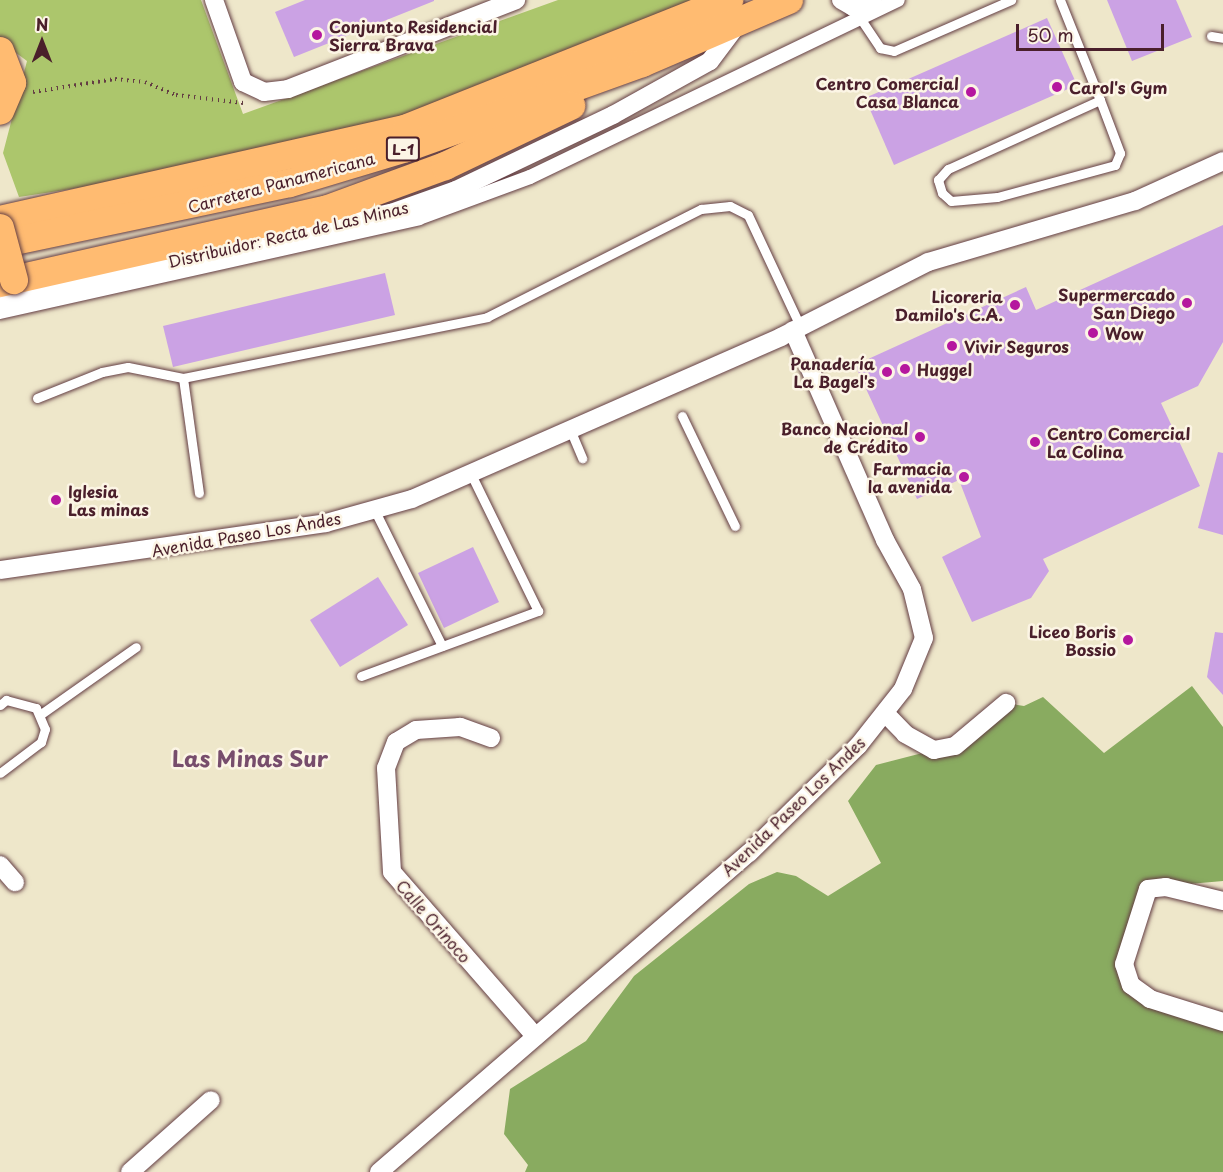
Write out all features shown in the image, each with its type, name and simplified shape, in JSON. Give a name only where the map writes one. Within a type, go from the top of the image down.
[{"type":"main road","name":"Carretera Panamericana","points":[[0,220],[407,128],[735,10],[789,0]]},
{"type":"main road","name":"Carretera Panamericana","points":[[0,244],[290,183],[428,141],[642,63],[735,10]]},
{"type":"main road","points":[[0,51],[10,69],[3,109]]},
{"type":"main road","name":"L-1","points":[[5,287],[325,210],[445,166],[553,117],[642,63]]},
{"type":"main road","points":[[0,228],[5,287]]},
{"type":"street","points":[[214,0],[243,82],[264,92],[288,89],[516,0]]},
{"type":"street","points":[[847,4],[873,0]]},
{"type":"street","points":[[0,312],[419,218],[530,177],[898,0]]},
{"type":"street","name":"Distribuidor: Recta de Las Minas","points":[[5,287],[391,213],[456,190],[603,121],[710,61],[735,10]]},
{"type":"street","points":[[791,331],[928,261],[1135,201],[1209,172],[1223,161]]},
{"type":"street","name":"Avenida Paseo Los Andes","points":[[0,570],[326,523],[374,509],[470,472],[791,331],[917,609],[924,638],[903,689],[858,746],[749,852],[379,1172]]},
{"type":"street","points":[[885,713],[904,734],[933,750],[955,746],[1006,704]]},
{"type":"street","name":"Calle Orinoco","points":[[491,738],[460,727],[416,730],[396,742],[386,768],[392,872],[535,1036]]},
{"type":"street","points":[[0,865],[15,882]]},
{"type":"street","points":[[1223,901],[1166,887],[1148,889],[1124,964],[1131,985],[1150,999],[1223,1022]]},
{"type":"street","points":[[129,1172],[211,1100]]},
{"type":"lane","points":[[847,4],[880,48],[894,51],[1011,0]]},
{"type":"lane","points":[[1060,0],[1100,100],[1120,153],[1115,165],[1054,185],[951,201],[938,180],[948,169],[1100,100]]},
{"type":"lane","points":[[1211,36],[1223,38]]},
{"type":"lane","points":[[37,398],[128,368],[183,378],[487,317],[701,209],[730,206],[748,215],[791,331]]},
{"type":"lane","points":[[183,378],[199,493]]},
{"type":"lane","points":[[682,416],[735,526]]},
{"type":"lane","points":[[569,427],[582,458]]},
{"type":"lane","points":[[361,676],[538,611],[470,472]]},
{"type":"lane","points":[[374,509],[442,646]]},
{"type":"lane","points":[[41,714],[136,647]]},
{"type":"lane","points":[[0,705],[24,701],[41,714]]},
{"type":"lane","points":[[0,773],[41,742],[41,714]]},
{"type":"path","points":[[3,109],[115,79],[236,106],[264,92]]},
{"type":"green space","points":[[0,0],[201,0],[243,114],[558,0],[704,0],[373,128],[124,181],[19,197],[3,153],[27,61],[0,41]]},
{"type":"green space","points":[[1192,686],[1223,727],[1223,881],[1155,887],[1126,954],[1131,985],[1223,1022],[1223,1172],[525,1172],[528,1165],[504,1134],[510,1089],[586,1041],[634,976],[749,884],[777,872],[796,876],[828,896],[881,863],[848,801],[876,765],[934,750],[1006,703],[1024,706],[1043,697],[1104,753]]},
{"type":"building","name":"Conjunto Residencial Sierra Brava","points":[[305,0],[434,1],[294,57],[275,12]]},
{"type":"building","points":[[1107,0],[1176,0],[1192,37],[1132,61]]},
{"type":"building","name":"Centro Comercial Casa Blanca","points":[[1047,18],[1077,85],[894,165],[865,98]]},
{"type":"building","name":"Centro Comercial La Colina","points":[[1223,225],[1223,342],[1198,386],[1161,403],[1200,486],[1043,559],[1049,571],[1031,598],[972,622],[942,557],[981,537],[959,480],[917,499],[855,365],[1026,287],[1036,310]]},
{"type":"building","points":[[385,273],[395,315],[173,367],[163,326]]},
{"type":"building","points":[[1218,452],[1223,453],[1223,535],[1198,528]]},
{"type":"building","points":[[473,547],[499,602],[444,628],[418,573]]},
{"type":"building","points":[[378,577],[408,625],[340,667],[310,620]]},
{"type":"building","points":[[1215,632],[1223,633],[1223,695],[1207,677]]},
{"type":"place","name":"Conjunto Residencial Sierra Brava","points":[[317,35]]},
{"type":"place","name":"Carol's Gym","points":[[1057,87]]},
{"type":"place","name":"Centro Comercial Casa Blanca","points":[[971,92]]},
{"type":"place","name":"Supermercado San Diego","points":[[1187,303]]},
{"type":"place","name":"Licoreria Damilo's C.A.","points":[[1015,305]]},
{"type":"place","name":"Wow","points":[[1093,333]]},
{"type":"place","name":"Vivir Seguros","points":[[952,346]]},
{"type":"place","name":"Huggel","points":[[905,369]]},
{"type":"place","name":"Panadería La Bagel's","points":[[887,372]]},
{"type":"place","name":"Banco Nacional de Crédito","points":[[920,437]]},
{"type":"place","name":"Centro Comercial La Colina","points":[[1035,442]]},
{"type":"place","name":"Farmacia la avenida","points":[[964,477]]},
{"type":"place","name":"Iglesia Las minas","points":[[56,500]]},
{"type":"place","name":"Liceo Boris Bossio","points":[[1128,640]]},
{"type":"district","name":"Las Minas Sur","points":[[250,758]]}]
